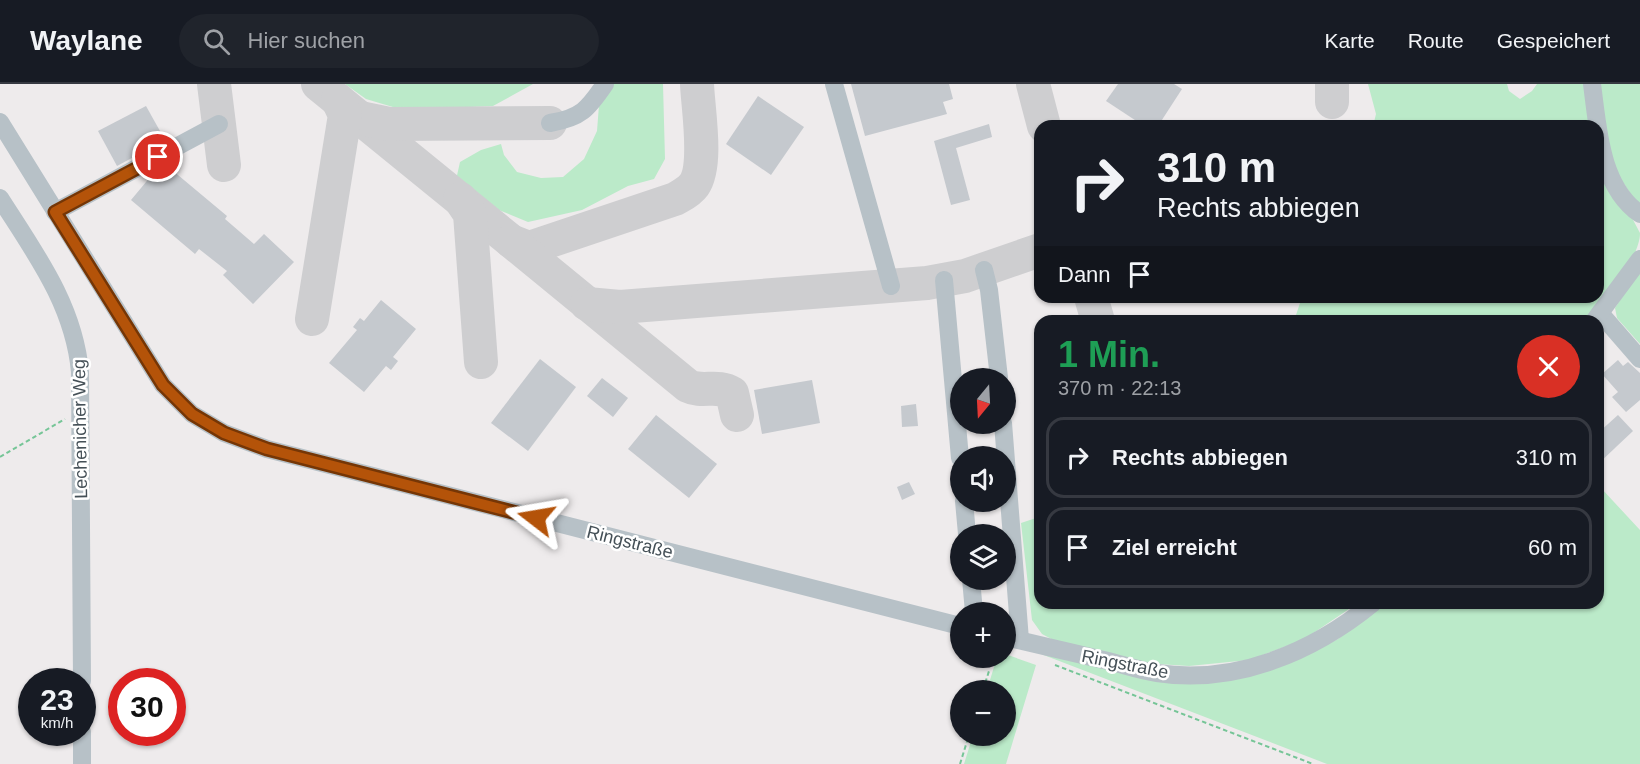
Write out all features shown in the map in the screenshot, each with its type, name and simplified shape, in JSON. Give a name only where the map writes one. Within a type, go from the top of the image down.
[{"type":"street","points":[[550,123],[570,120],[591,105],[606,84]]},
{"type":"street","points":[[834,84],[891,286]]},
{"type":"street","points":[[1592,84],[1597,120]]},
{"type":"street","name":"Ringstraße","points":[[0,122],[163,385],[192,414],[224,433],[267,449],[950,623]]},
{"type":"street","points":[[55,212],[219,124]]},
{"type":"street","points":[[1604,156],[1613,183],[1631,208],[1640,214]]},
{"type":"street","name":"Lechenicher Weg","points":[[0,198],[64,304],[78,349],[82,668]]},
{"type":"street","points":[[1598,315],[1640,259]]},
{"type":"street","points":[[984,270],[991,302],[998,368]]},
{"type":"street","points":[[944,280],[959,446]]},
{"type":"street","points":[[1604,324],[1640,359]]},
{"type":"street","points":[[1004,434],[1011,602]]},
{"type":"street","name":"Ringstraße","points":[[1016,639],[1157,673],[1197,675],[1233,671],[1269,663],[1310,647],[1345,626],[1366,609]]},
{"type":"street","points":[[82,746],[82,764]]},
{"type":"path","points":[[0,457],[80,410]]},
{"type":"path","points":[[1049,663],[1313,764]]},
{"type":"path","points":[[986,680],[989,671]]},
{"type":"path","points":[[960,764],[966,746]]},
{"type":"green space","points":[[345,84],[533,84],[493,106],[403,110],[366,99]]},
{"type":"green space","points":[[610,84],[663,84],[665,159],[654,179],[628,186],[582,210],[528,222],[489,206],[456,180],[460,162],[481,150],[501,144],[504,155],[517,172],[541,178],[563,177],[584,159],[597,131],[599,105]]},
{"type":"green space","points":[[1368,84],[1507,84],[1509,91],[1520,99],[1532,91],[1537,84],[1585,84],[1588,120],[1374,120],[1376,114]]},
{"type":"green space","points":[[1598,84],[1640,84],[1640,208],[1609,161]]},
{"type":"green space","points":[[1604,165],[1640,233],[1634,255],[1604,298]]},
{"type":"green space","points":[[1640,269],[1640,344],[1617,318],[1615,308]]},
{"type":"green space","points":[[1300,303],[1600,303],[1590,315],[1296,315]]},
{"type":"green space","points":[[1604,491],[1640,530],[1640,764],[1327,764],[1041,654],[1121,672],[1286,664],[1338,639],[1376,609],[1604,609]]},
{"type":"green space","points":[[1034,519],[1034,609],[1349,609],[1303,640],[1249,660],[1189,666],[1142,663],[1059,643],[1042,634],[1032,620],[1021,523]]},
{"type":"green space","points":[[1016,658],[1036,665],[1016,731],[1016,680],[990,680],[994,668],[1016,668]]},
{"type":"green space","points":[[970,746],[1011,746],[1006,764],[964,764]]},
{"type":"building","points":[[851,84],[949,84],[953,99],[943,102],[947,114],[865,136]]},
{"type":"building","points":[[1118,84],[1174,84],[1182,89],[1162,120],[1135,120],[1106,101]]},
{"type":"building","points":[[758,96],[804,127],[771,175],[726,144]]},
{"type":"building","points":[[146,106],[165,140],[117,166],[98,131]]},
{"type":"building","points":[[989,124],[992,137],[956,148],[970,200],[951,205],[934,141]]},
{"type":"building","points":[[166,165],[227,216],[225,219],[254,244],[264,234],[294,262],[253,304],[223,275],[227,271],[199,249],[195,254],[131,200],[156,170]]},
{"type":"building","points":[[381,300],[416,329],[393,357],[398,361],[391,370],[386,366],[364,392],[329,363],[357,330],[353,327],[360,318],[364,321]]},
{"type":"building","points":[[540,359],[576,387],[528,451],[491,423]]},
{"type":"building","points":[[1618,360],[1623,366],[1628,362],[1640,373],[1640,400],[1626,412],[1612,397],[1618,392],[1604,376],[1604,372]]},
{"type":"building","points":[[602,378],[628,398],[613,417],[587,396]]},
{"type":"building","points":[[812,380],[820,423],[762,434],[754,390]]},
{"type":"building","points":[[916,404],[918,426],[902,427],[901,406]]},
{"type":"building","points":[[656,415],[717,464],[689,498],[628,449]]},
{"type":"building","points":[[1618,415],[1633,431],[1604,458],[1604,428]]},
{"type":"building","points":[[909,482],[915,494],[902,500],[897,487]]},
{"type":"taxiway","points":[[214,84],[224,165]]},
{"type":"taxiway","points":[[318,84],[511,241],[529,248],[675,199],[690,190],[698,176],[701,164],[697,84]]},
{"type":"taxiway","points":[[1033,84],[1042,120]]},
{"type":"taxiway","points":[[1332,84],[1332,102]]},
{"type":"taxiway","points":[[312,319],[345,115],[338,100]]},
{"type":"taxiway","points":[[360,118],[389,124],[550,123]]},
{"type":"taxiway","points":[[460,199],[470,214],[481,362]]},
{"type":"taxiway","points":[[511,241],[688,386],[699,389],[721,389],[732,393],[737,415]]},
{"type":"taxiway","points":[[587,304],[620,307],[927,283],[965,276],[1034,252]]},
{"type":"taxiway","points":[[1093,303],[1096,315]]},
{"type":"route","points":[[158,157],[55,212],[163,385],[192,414],[224,433],[267,449],[536,518]]}]
